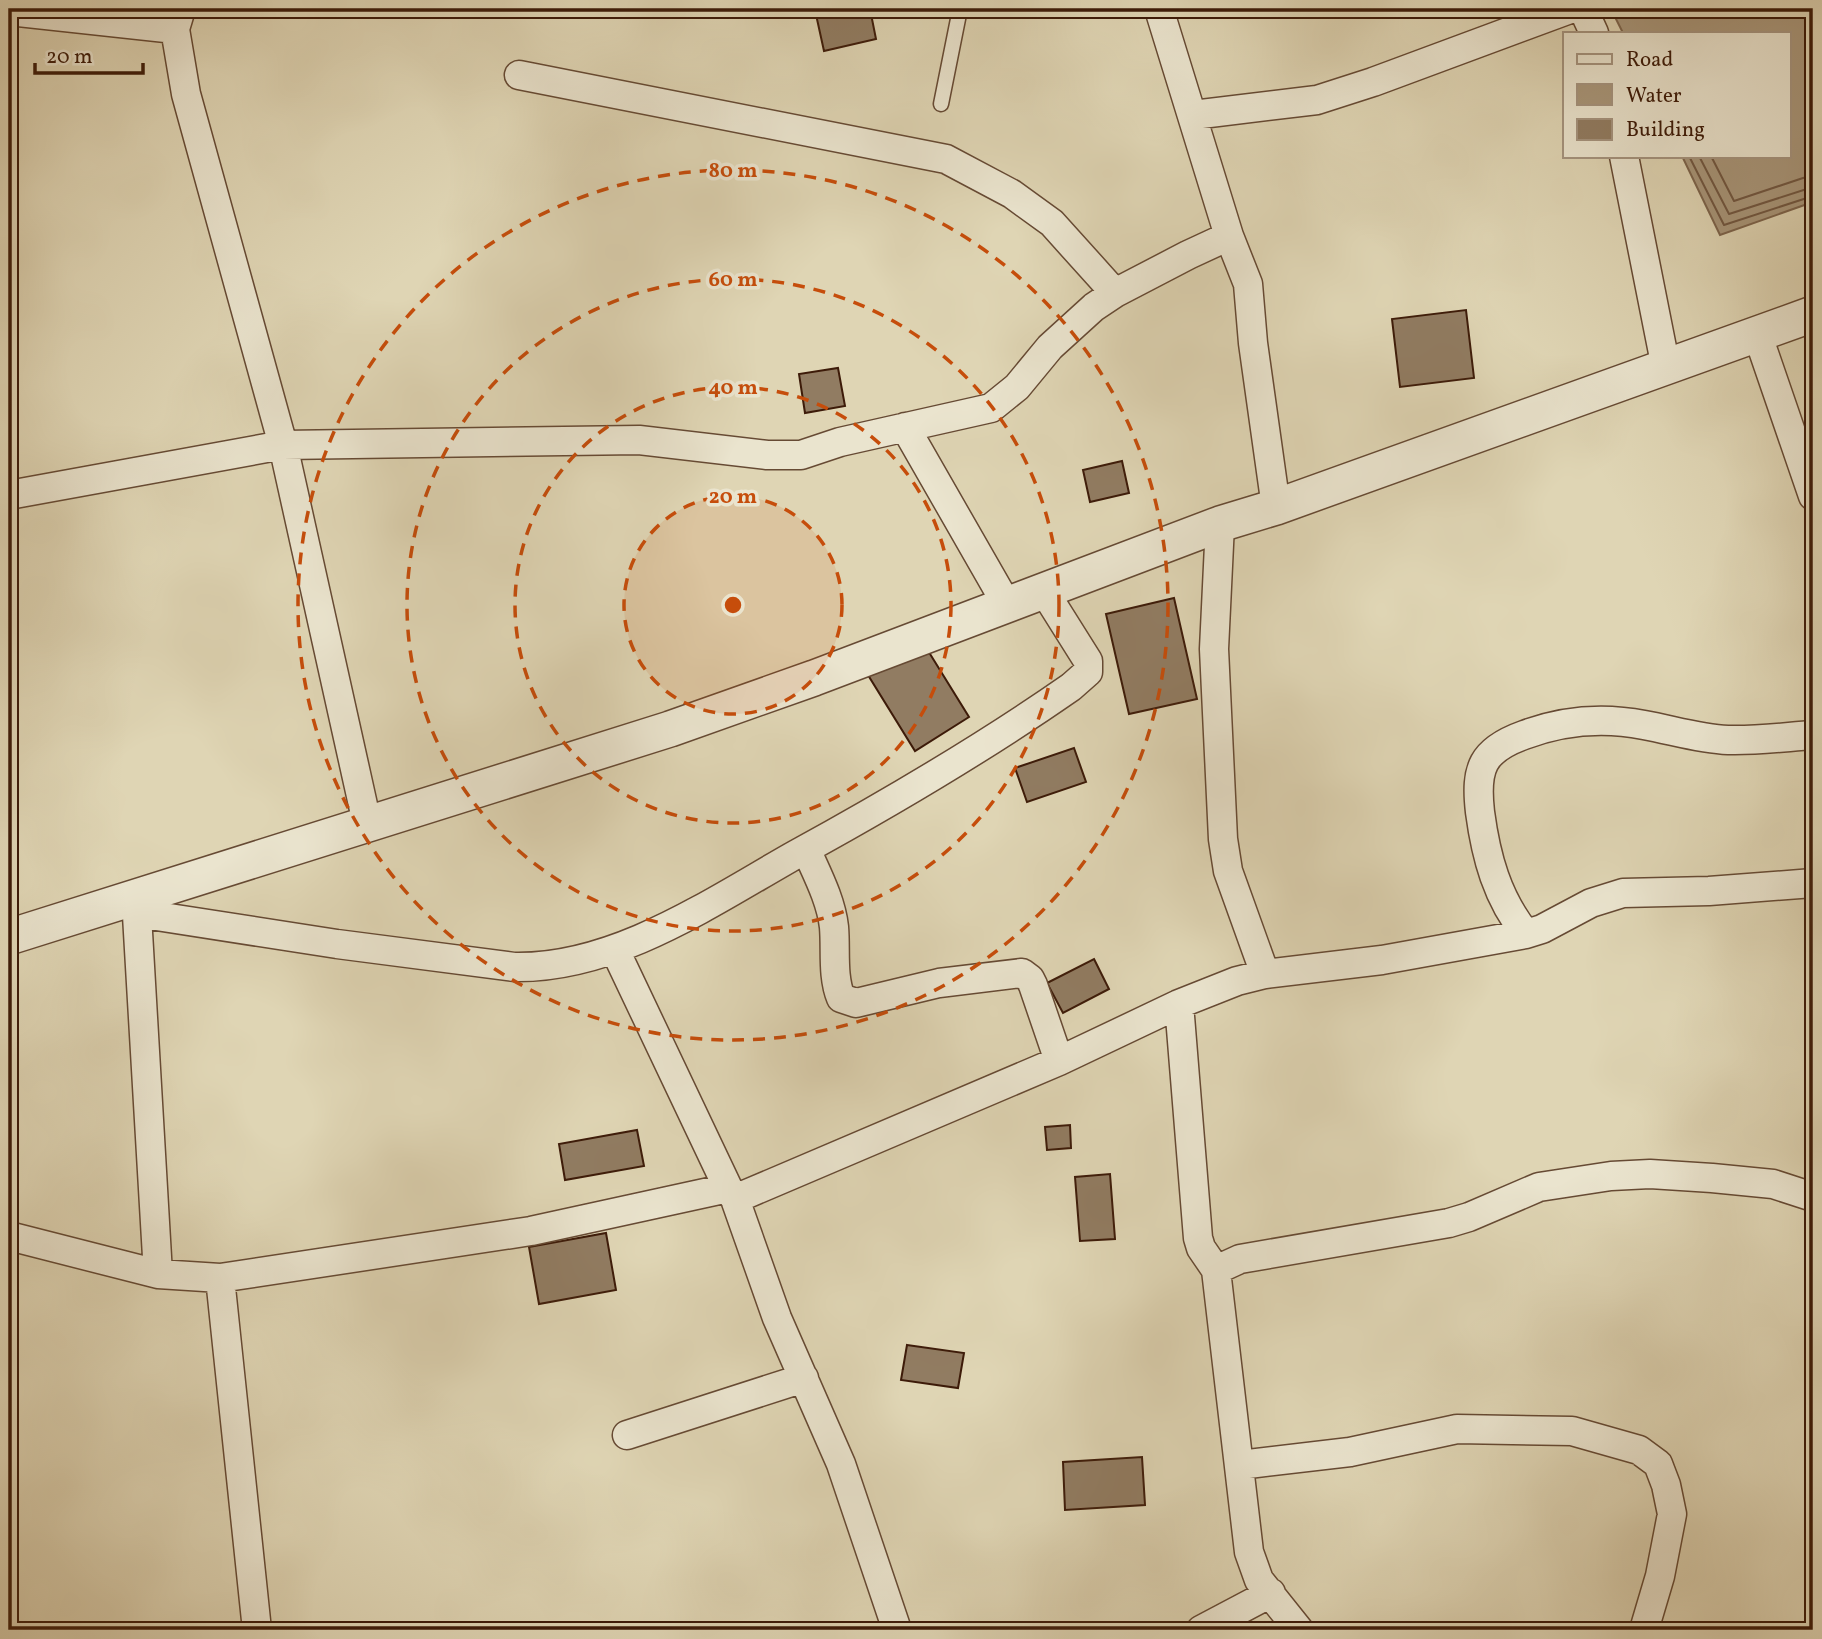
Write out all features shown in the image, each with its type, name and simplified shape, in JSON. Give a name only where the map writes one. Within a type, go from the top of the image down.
[{"type":"street","points":[[1159,9],[1229,236],[1248,284],[1258,389],[1276,507]]},
{"type":"street","points":[[1193,116],[1317,100],[1570,9]]},
{"type":"street","points":[[1583,9],[1594,32]]},
{"type":"street","points":[[9,11],[178,19],[186,93],[284,445],[368,823]]},
{"type":"street","points":[[519,75],[946,159],[1012,194],[1052,223],[1115,293]]},
{"type":"street","points":[[1624,158],[1666,368]]},
{"type":"street","points":[[9,495],[284,445],[639,440],[767,455],[801,455],[840,442],[991,408],[1003,400],[1064,334],[1094,307],[1115,293],[1229,236]]},
{"type":"street","points":[[9,937],[137,906],[368,823],[670,729],[814,678],[1220,524],[1276,507],[1813,314]]},
{"type":"street","points":[[1757,333],[1813,496]]},
{"type":"street","points":[[905,427],[1007,605]]},
{"type":"street","points":[[1220,524],[1214,649],[1223,839],[1228,871],[1265,974]]},
{"type":"street","points":[[137,906],[337,944],[514,967],[543,968],[615,950],[688,915],[941,773],[1049,703],[1088,672],[1088,661],[1082,649],[1044,591]]},
{"type":"street","points":[[1526,934],[1501,895],[1485,850],[1482,828],[1478,783],[1480,769],[1485,757],[1502,743],[1547,727],[1577,721],[1603,720],[1643,724],[1729,740],[1813,735]]},
{"type":"street","points":[[806,849],[831,912],[836,977],[841,998],[856,1003],[939,983],[1022,973],[1030,979],[1059,1060]]},
{"type":"street","points":[[9,1236],[158,1274],[220,1278],[531,1231],[731,1193],[1059,1060],[1179,1004],[1237,981],[1265,974],[1382,960],[1526,934],[1542,929],[1598,900],[1623,893],[1709,891],[1813,883]]},
{"type":"street","points":[[137,906],[158,1274]]},
{"type":"street","points":[[615,950],[731,1193],[778,1318],[850,1488],[897,1630]]},
{"type":"street","points":[[1179,1004],[1198,1238],[1201,1248],[1216,1270],[1252,1567],[1259,1580],[1299,1630]]},
{"type":"street","points":[[1216,1270],[1240,1259],[1449,1223],[1539,1187],[1611,1176],[1650,1174],[1712,1178],[1773,1185],[1813,1197]]},
{"type":"street","points":[[220,1278],[257,1630]]},
{"type":"street","points":[[627,1435],[804,1378]]},
{"type":"street","points":[[1240,1465],[1350,1452],[1458,1429],[1572,1431],[1639,1450],[1658,1464],[1672,1514],[1660,1576],[1644,1630]]},
{"type":"street","points":[[1201,1630],[1271,1593]]},
{"type":"lane","points":[[941,104],[960,9]]},
{"type":"water","points":[[1611,9],[1813,9],[1813,202],[1720,235],[1683,158],[1790,158],[1790,32],[1622,32]]},
{"type":"building","points":[[870,9],[876,39],[824,51],[815,10]]},
{"type":"building","points":[[1466,310],[1474,378],[1400,387],[1392,319]]},
{"type":"building","points":[[838,368],[845,406],[805,413],[799,374]]},
{"type":"building","points":[[1122,461],[1129,493],[1090,502],[1083,470]]},
{"type":"building","points":[[1174,598],[1197,699],[1129,714],[1106,614]]},
{"type":"building","points":[[922,641],[969,717],[915,751],[868,675]]},
{"type":"building","points":[[1074,748],[1086,782],[1027,802],[1015,768]]},
{"type":"building","points":[[1094,959],[1109,989],[1063,1013],[1047,983]]},
{"type":"building","points":[[1070,1125],[1071,1148],[1047,1150],[1045,1127]]},
{"type":"building","points":[[637,1130],[644,1166],[565,1180],[559,1144]]},
{"type":"building","points":[[1110,1174],[1115,1239],[1080,1241],[1075,1177]]},
{"type":"building","points":[[606,1233],[616,1290],[539,1304],[529,1247]]},
{"type":"building","points":[[907,1345],[964,1353],[958,1388],[901,1380]]},
{"type":"building","points":[[1142,1457],[1145,1505],[1065,1510],[1063,1462]]}]
